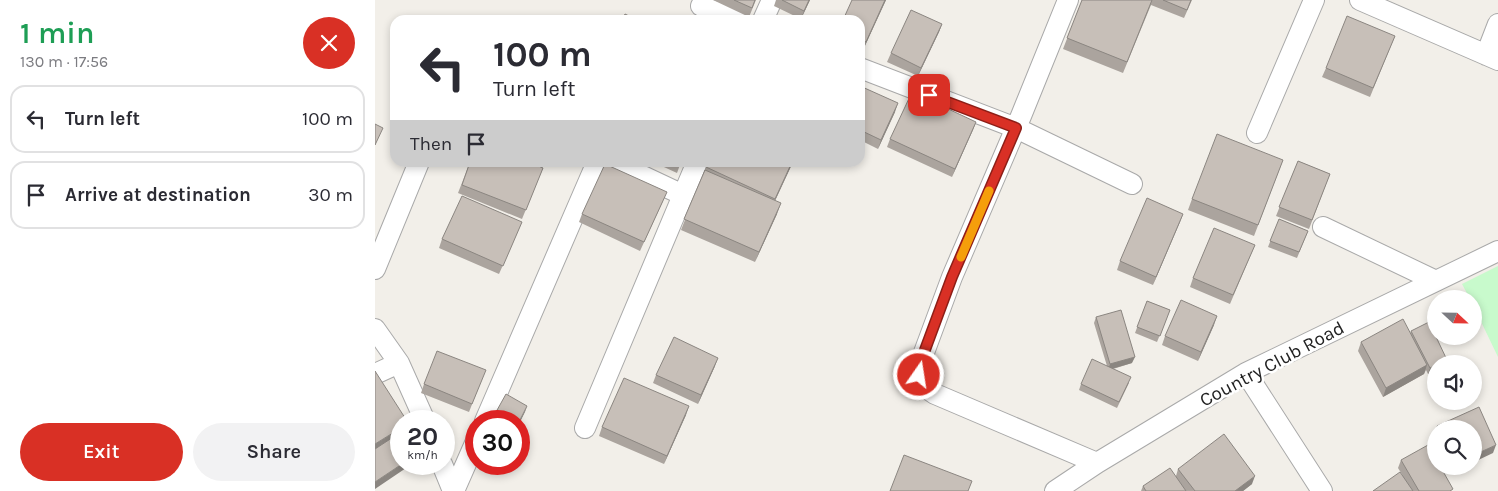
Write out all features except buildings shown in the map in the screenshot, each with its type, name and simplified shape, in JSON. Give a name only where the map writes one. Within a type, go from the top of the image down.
[{"type":"street","points":[[765,15],[772,0]]},
{"type":"street","points":[[1068,0],[952,277],[919,366],[919,375],[922,383],[935,394],[1097,462]]},
{"type":"street","points":[[1257,133],[1314,0]]},
{"type":"street","points":[[1360,0],[1492,58],[1498,24]]},
{"type":"street","points":[[701,6],[724,15]]},
{"type":"street","points":[[865,70],[1016,128],[1131,184]]},
{"type":"street","points":[[375,269],[417,167]]},
{"type":"street","points":[[490,410],[595,167]]},
{"type":"street","points":[[624,167],[683,195]]},
{"type":"street","points":[[585,428],[695,167]]},
{"type":"street","points":[[1323,227],[1436,281]]},
{"type":"street","name":"Country Club Road","points":[[1055,491],[1097,462],[1246,373],[1498,251]]},
{"type":"street","points":[[375,329],[399,363],[420,410]]},
{"type":"street","points":[[375,374],[399,363]]},
{"type":"street","points":[[1246,373],[1322,491]]},
{"type":"street","points":[[454,491],[465,466]]},
{"type":"street","points":[[447,475],[454,491]]},
{"type":"green space","points":[[1498,266],[1498,357],[1483,326],[1483,290],[1465,290],[1462,284]]},
{"type":"slow traffic","points":[[961,257],[989,191]]},
{"type":"route","points":[[919,375],[919,366],[952,277],[1016,128],[929,95]]}]
